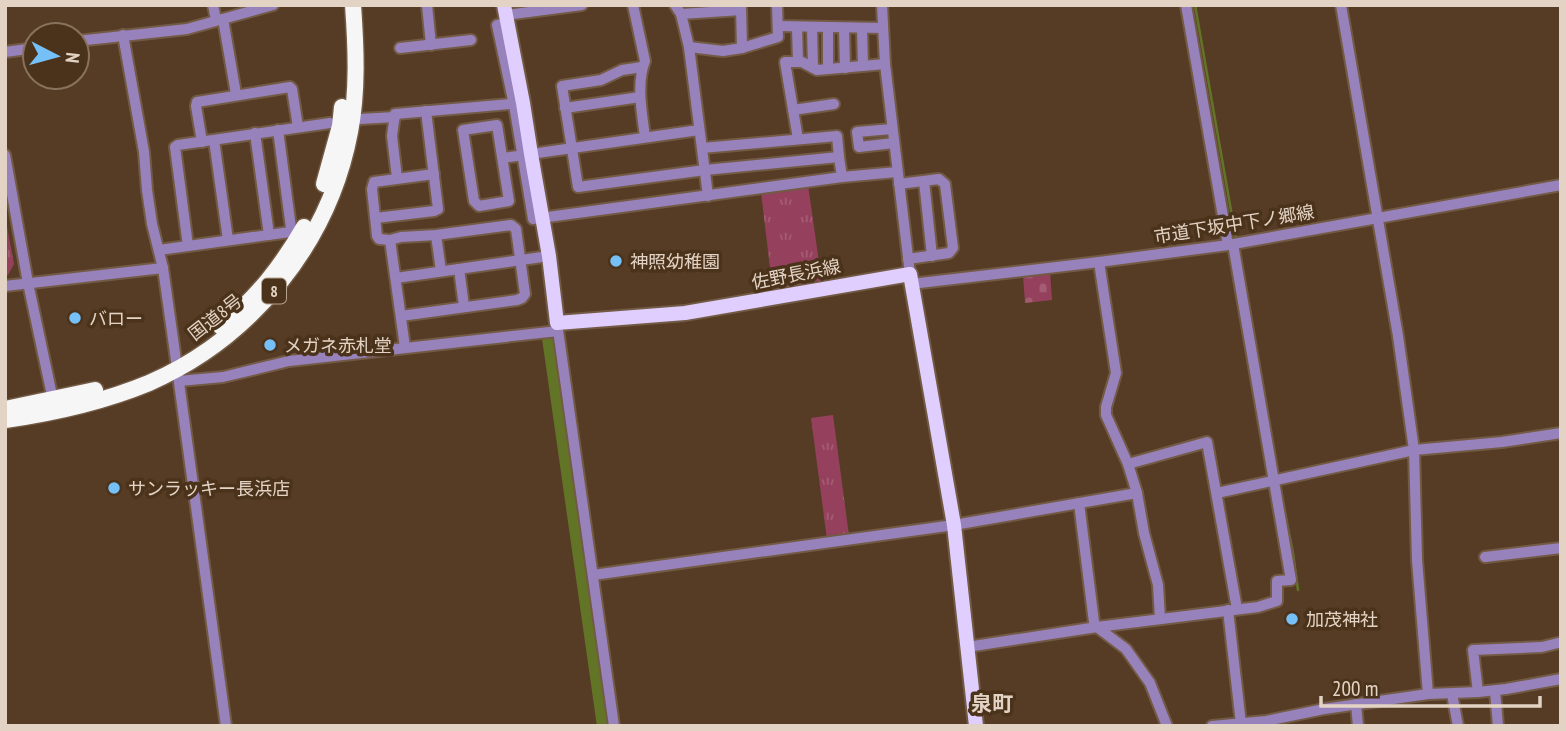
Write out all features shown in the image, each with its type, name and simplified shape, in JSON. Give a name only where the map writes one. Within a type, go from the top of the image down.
[{"type":"highway","name":"国道8号","points":[[5,409],[94,391],[127,380],[177,369],[267,283],[288,255],[311,214],[323,188],[340,126],[346,61],[343,5]]},
{"type":"highway","name":"国道8号","points":[[5,420],[38,415],[105,398],[151,382],[177,369],[228,335],[248,318],[282,281],[319,223],[343,162],[350,131],[356,62],[353,5]]},
{"type":"main road","points":[[504,18],[538,218],[549,256],[557,327]]},
{"type":"main road","points":[[911,279],[954,525],[976,726]]},
{"type":"main road","name":"佐野長浜線","points":[[557,327],[685,313],[911,279]]},
{"type":"street","points":[[213,5],[236,94]]},
{"type":"street","points":[[91,39],[187,29],[273,5]]},
{"type":"street","points":[[427,5],[431,45]]},
{"type":"street","points":[[504,18],[582,5]]},
{"type":"street","points":[[633,5],[645,61],[642,67],[640,97],[645,137]]},
{"type":"street","points":[[689,47],[723,51],[778,37],[778,5]]},
{"type":"street","points":[[882,5],[885,64],[911,279]]},
{"type":"street","points":[[967,647],[1160,618],[1258,607],[1277,601],[1277,581],[1291,580],[1234,244],[1186,5]]},
{"type":"street","points":[[1341,5],[1398,336],[1414,450],[1417,559],[1428,694]]},
{"type":"street","points":[[708,196],[689,47],[678,10],[741,8],[742,48]]},
{"type":"street","points":[[778,26],[883,28]]},
{"type":"street","points":[[797,27],[798,62]]},
{"type":"street","points":[[812,27],[813,68]]},
{"type":"street","points":[[828,27],[828,69]]},
{"type":"street","points":[[844,28],[845,68]]},
{"type":"street","points":[[862,28],[863,66]]},
{"type":"street","points":[[123,35],[144,152],[152,224],[163,268],[226,726]]},
{"type":"street","points":[[400,48],[471,40]]},
{"type":"street","points":[[798,139],[785,62],[802,62],[817,70],[885,64]]},
{"type":"street","points":[[642,67],[622,70],[601,80],[562,86],[578,187],[705,170],[839,157]]},
{"type":"street","points":[[202,142],[197,102],[236,94],[290,87],[298,127]]},
{"type":"street","points":[[565,108],[640,97]]},
{"type":"street","points":[[397,178],[393,136],[395,114],[518,104]]},
{"type":"street","points":[[793,110],[834,104]]},
{"type":"street","points":[[461,109],[463,130],[474,201],[476,205],[481,207],[509,201],[497,125],[463,130]]},
{"type":"street","points":[[376,218],[438,209],[426,111]]},
{"type":"street","points":[[360,119],[395,117]]},
{"type":"street","points":[[188,246],[175,147],[330,123]]},
{"type":"street","points":[[892,129],[857,132],[859,147],[894,143]]},
{"type":"street","points":[[159,250],[290,232],[278,130]]},
{"type":"street","points":[[503,158],[699,130]]},
{"type":"street","points":[[255,134],[269,235]]},
{"type":"street","points":[[702,148],[837,136],[842,177]]},
{"type":"street","points":[[214,139],[228,240]]},
{"type":"street","points":[[5,155],[53,400]]},
{"type":"street","points":[[538,218],[897,172]]},
{"type":"street","points":[[401,316],[522,298],[525,294],[516,229],[511,225],[390,240],[379,239],[372,184],[376,180],[434,174]]},
{"type":"street","points":[[899,184],[939,178],[946,184],[950,214],[953,248],[949,253],[908,259]]},
{"type":"street","points":[[924,181],[932,256]]},
{"type":"street","name":"市道下坂中下ノ郷線","points":[[911,279],[1099,262],[1234,244],[1561,185]]},
{"type":"street","points":[[436,235],[441,271]]},
{"type":"street","points":[[390,240],[405,347]]},
{"type":"street","points":[[396,278],[549,256]]},
{"type":"street","points":[[1099,262],[1116,373],[1106,415],[1128,464],[1137,493],[1158,585],[1160,618]]},
{"type":"street","points":[[5,286],[163,268]]},
{"type":"street","points":[[459,269],[464,306]]},
{"type":"street","points":[[177,369],[223,377],[289,361],[557,327],[614,726]]},
{"type":"street","points":[[1217,493],[1414,450],[1502,442],[1561,433]]},
{"type":"street","points":[[1128,464],[1207,442],[1217,493],[1232,610],[1241,724]]},
{"type":"street","points":[[593,575],[954,525],[1137,493]]},
{"type":"street","points":[[1079,503],[1094,622],[1125,649],[1150,683],[1167,726]]},
{"type":"street","points":[[1485,557],[1561,548]]},
{"type":"street","points":[[1478,692],[1473,650],[1542,647],[1558,643]]},
{"type":"street","points":[[1212,726],[1266,721],[1324,709],[1428,694],[1494,691],[1561,679]]},
{"type":"street","points":[[1494,691],[1498,726]]},
{"type":"street","points":[[1452,694],[1458,726]]},
{"type":"street","points":[[1356,704],[1358,726]]},
{"type":"green space","points":[[808,185],[822,283],[773,293],[761,192]]},
{"type":"green space","points":[[5,216],[14,264],[8,275],[5,275]]},
{"type":"green space","points":[[1050,272],[1052,300],[1025,303],[1023,275]]},
{"type":"green space","points":[[833,415],[849,536],[827,539],[811,418]]},
{"type":"waterway","points":[[1195,5],[1236,239]]},
{"type":"waterway","points":[[549,338],[604,726]]},
{"type":"waterway","points":[[1279,483],[1298,590]]},
{"type":"place","name":"神照幼稚園","points":[[616,261]]},
{"type":"place","name":"バロー","points":[[75,318]]},
{"type":"place","name":"メガネ赤札堂","points":[[270,345]]},
{"type":"place","name":"サンラッキー長浜店","points":[[114,488]]},
{"type":"place","name":"加茂神社","points":[[1292,619]]},
{"type":"district","name":"泉町","points":[[992,703]]}]
